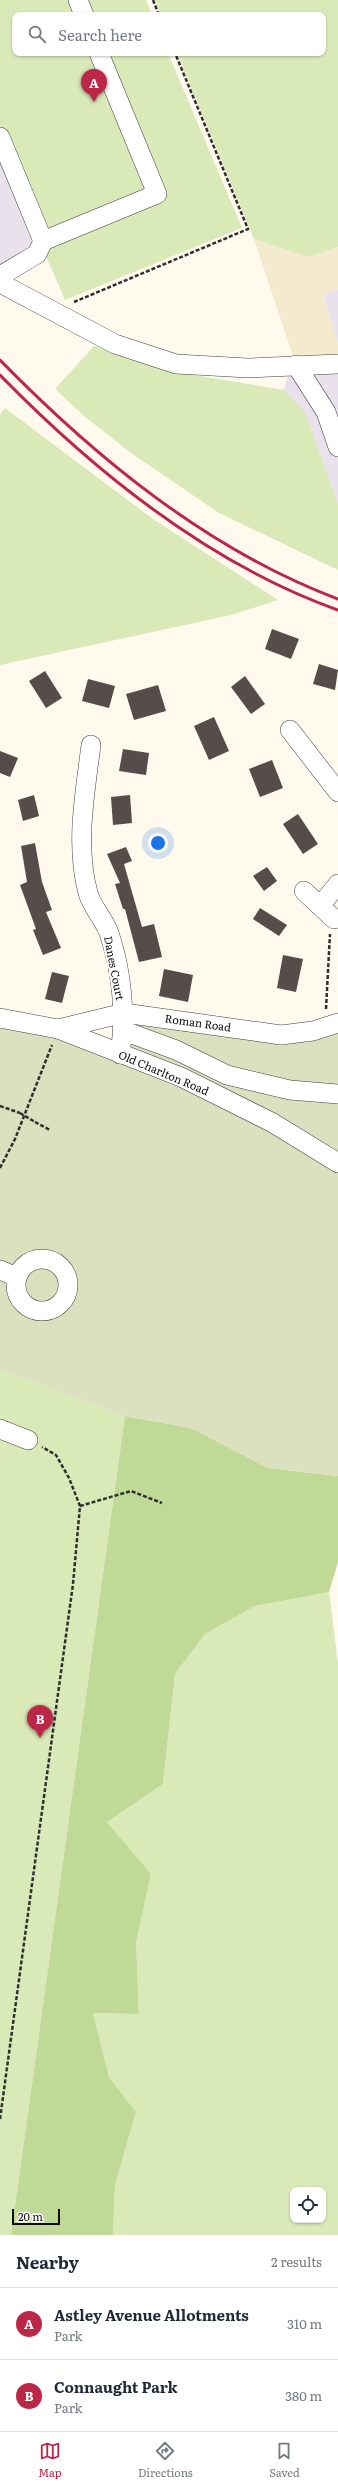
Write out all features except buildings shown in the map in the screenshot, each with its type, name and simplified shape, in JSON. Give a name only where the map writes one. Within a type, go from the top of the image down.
[{"type":"street","points":[[78,0],[83,12]]},
{"type":"street","points":[[0,276],[37,254],[43,241],[157,194],[100,56]]},
{"type":"street","points":[[0,137],[43,241]]},
{"type":"street","points":[[0,283],[50,308],[114,344],[176,364],[248,368],[338,364]]},
{"type":"street","points":[[296,365],[326,412],[338,446]]},
{"type":"street","points":[[290,730],[338,792]]},
{"type":"street","name":"Danes Court","points":[[91,745],[80,842],[88,894],[110,935],[124,1022],[120,1054]]},
{"type":"street","points":[[320,906],[338,884]]},
{"type":"street","points":[[304,891],[334,919]]},
{"type":"street","name":"Old Charlton Road","points":[[0,1018],[120,1054],[181,1077],[273,1123],[338,1163]]},
{"type":"street","name":"Roman Road","points":[[55,1035],[124,1022],[281,1035],[313,1031],[332,1019]]},
{"type":"street","points":[[124,1022],[176,1050],[227,1074],[290,1090],[338,1094]]},
{"type":"street","points":[[0,1270],[17,1277]]},
{"type":"street","points":[[0,1429],[28,1440]]},
{"type":"path","points":[[153,0],[158,12]]},
{"type":"path","points":[[50,308],[72,303],[248,229],[176,56]]},
{"type":"path","points":[[332,1019],[330,928],[334,919]]},
{"type":"path","points":[[0,1168],[15,1139],[55,1035]]},
{"type":"path","points":[[0,1106],[20,1113],[50,1130]]},
{"type":"path","points":[[0,2119],[69,1615],[80,1506],[69,1478],[56,1454],[28,1440]]},
{"type":"path","points":[[80,1506],[132,1491],[162,1503]]},
{"type":"shaded area","points":[[0,151],[37,241],[0,266]]},
{"type":"shaded area","points":[[254,239],[308,257],[338,247],[338,289],[323,294],[338,344],[338,358],[294,359]]},
{"type":"shaded area","points":[[338,289],[338,344],[323,294]]},
{"type":"shaded area","points":[[293,355],[338,358],[338,504],[305,412],[284,390]]},
{"type":"green space","points":[[0,0],[146,0],[151,12],[12,12],[12,56],[169,56],[242,228],[65,300],[46,256],[37,241],[0,151]]},
{"type":"green space","points":[[155,0],[338,0],[338,247],[308,257],[254,239],[178,56],[326,56],[326,12],[160,12]]},
{"type":"green space","points":[[94,346],[176,372],[284,390],[305,412],[338,504],[338,570],[219,513],[131,453],[84,416],[55,389]]},
{"type":"green space","points":[[5,408],[153,519],[278,600],[231,615],[0,665],[0,415]]},
{"type":"green space","points":[[124,1013],[281,1035],[338,1023],[338,1476],[268,1468],[191,1428],[125,1416],[0,1370],[0,1018],[120,1054]]},
{"type":"green space","points":[[0,1370],[125,1416],[11,2235],[0,2235]]},
{"type":"green space","points":[[125,1416],[191,1428],[268,1468],[338,1476],[338,1562],[329,1592],[255,1606],[205,1634],[175,1674],[163,1784],[107,1822],[151,1874],[136,1943],[139,2014],[93,2013],[109,2077],[136,2112],[115,2185],[113,2235],[11,2235]]},
{"type":"green space","points":[[329,1592],[338,1663],[338,2235],[113,2235],[115,2185],[136,2112],[109,2077],[93,2013],[139,2014],[136,1943],[151,1874],[107,1822],[163,1784],[175,1674],[205,1634],[255,1606]]},
{"type":"railway","points":[[0,360],[75,432],[156,498],[199,528],[244,555],[290,579],[338,599]]},
{"type":"railway","points":[[0,375],[36,411],[75,446],[115,480],[157,512],[200,541],[245,568],[291,591],[338,610]]},
{"type":"place","name":"Astley Avenue Allotments","points":[[94,102]]},
{"type":"place","name":"Connaught Park","points":[[40,1738]]}]
